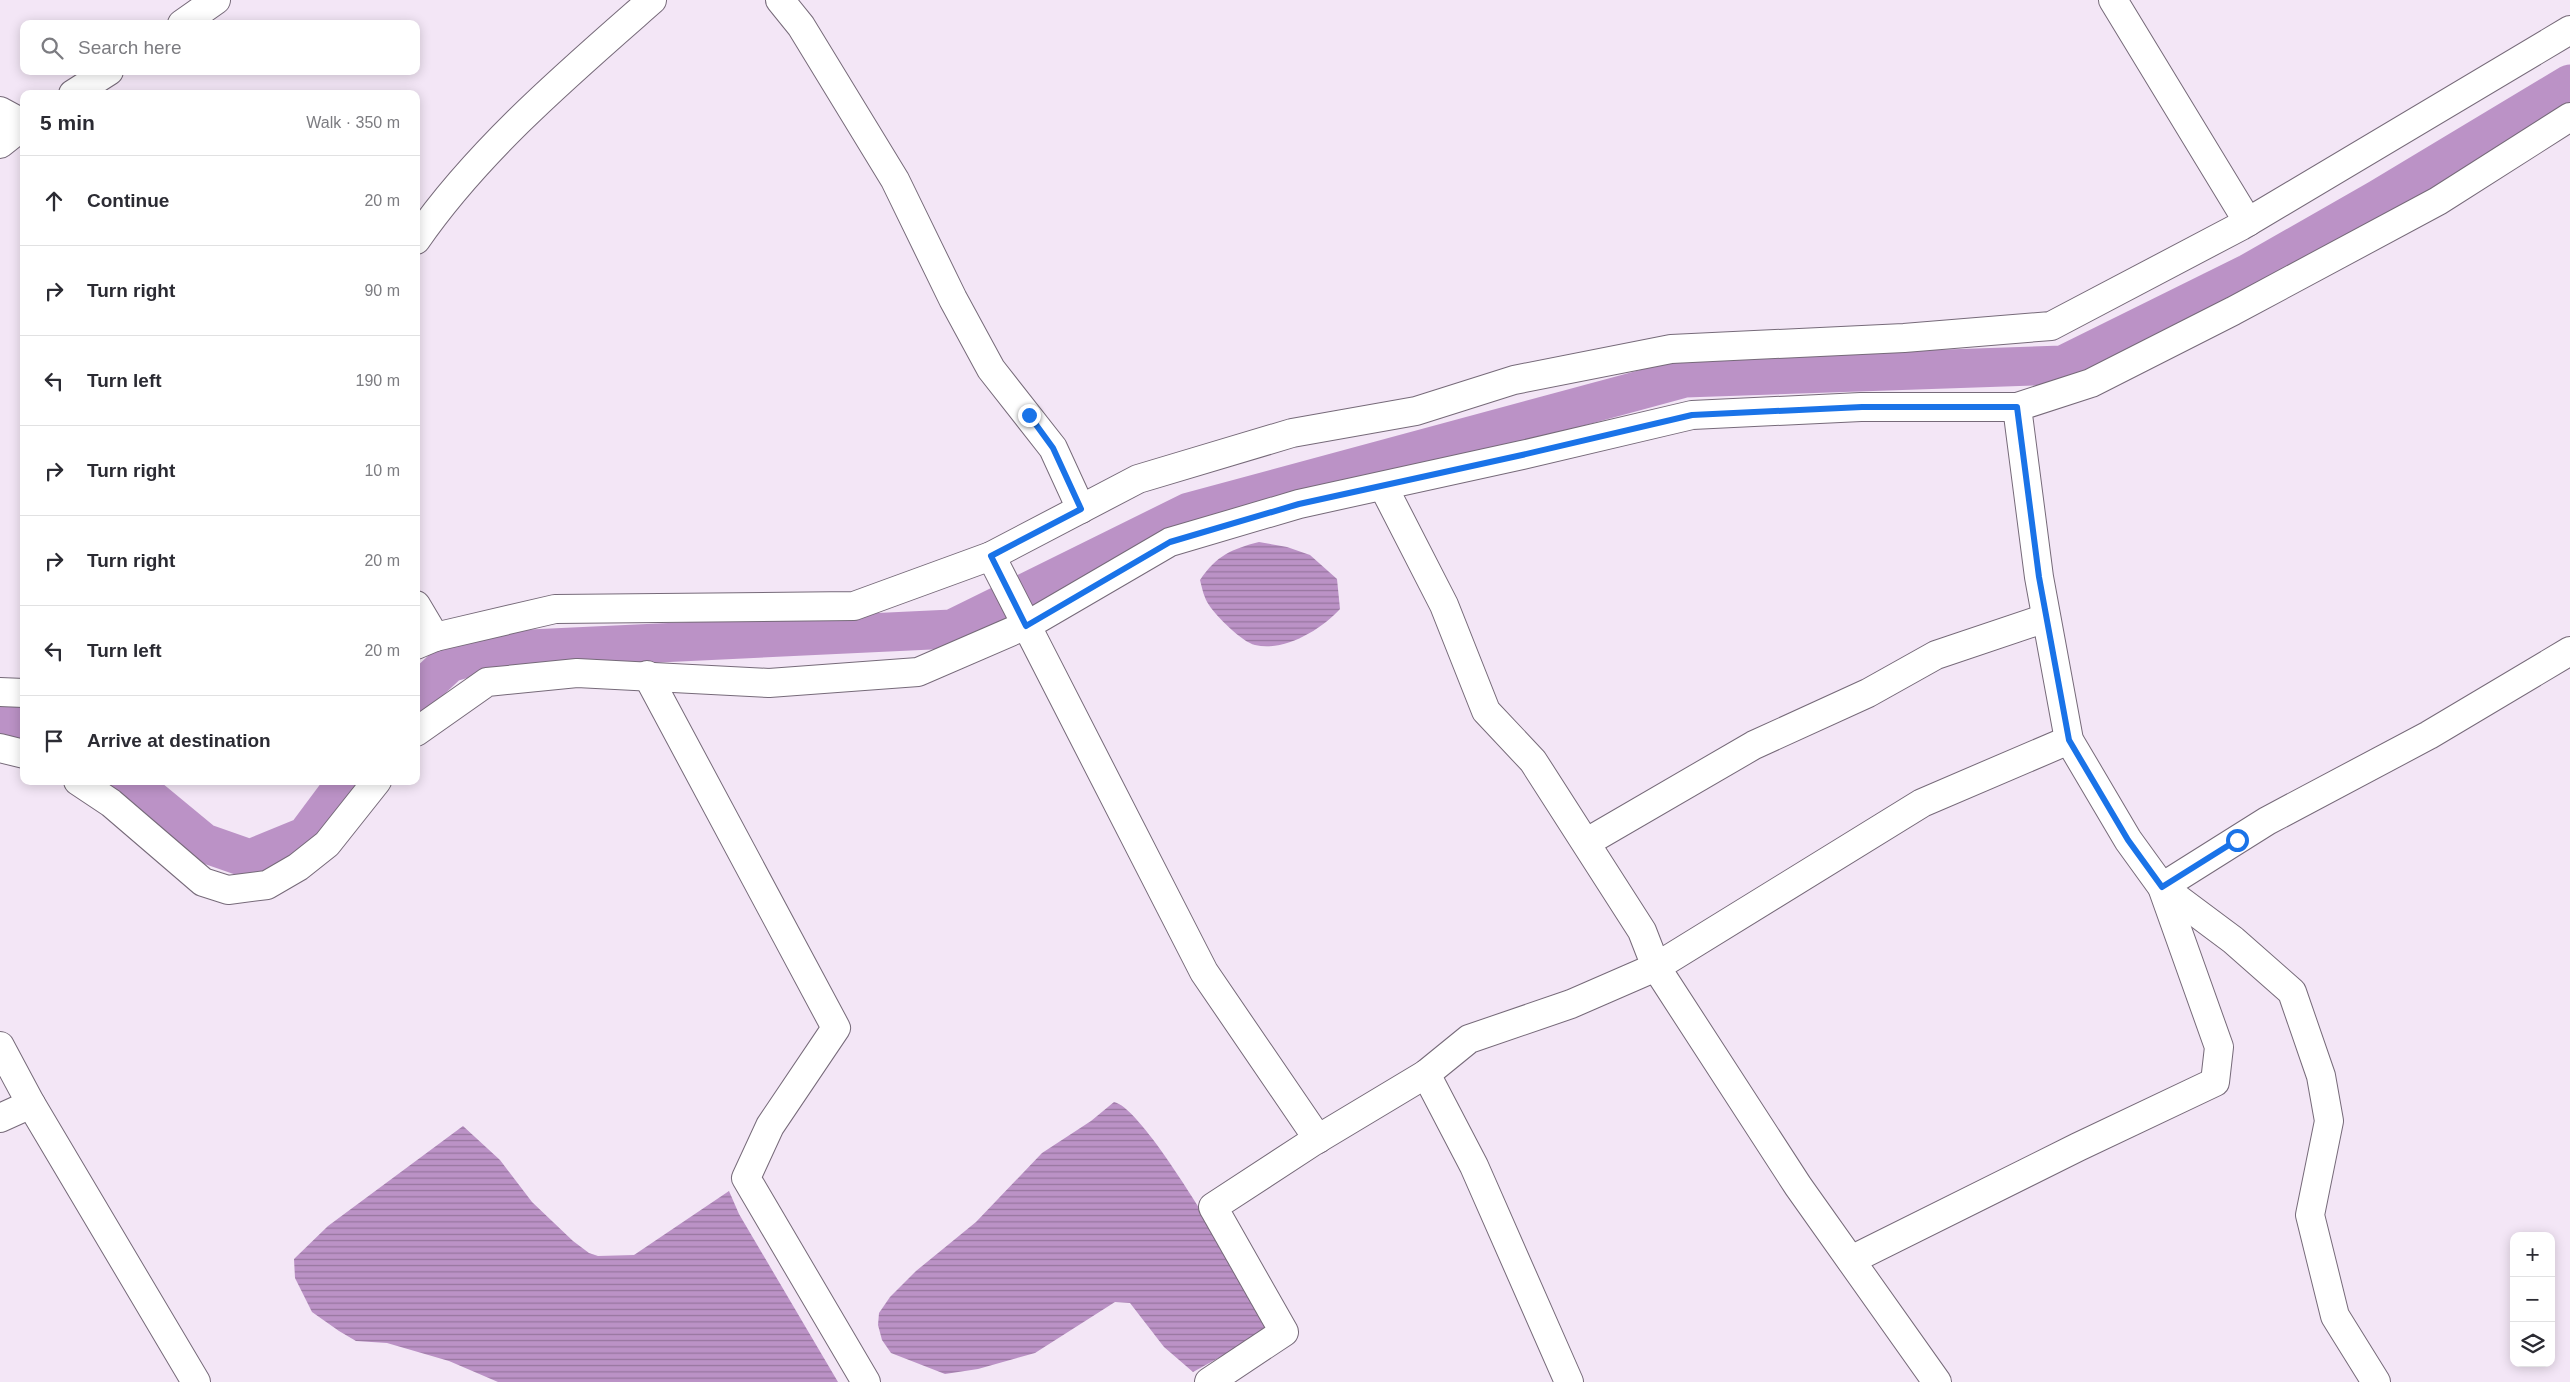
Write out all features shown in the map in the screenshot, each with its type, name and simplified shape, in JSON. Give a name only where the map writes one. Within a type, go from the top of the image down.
[{"type":"street","points":[[188,20],[216,0]]},
{"type":"street","points":[[420,235],[467,176],[551,89],[652,0]]},
{"type":"street","points":[[780,0],[801,26],[895,180],[953,299],[987,362],[1053,448],[1081,509]]},
{"type":"street","points":[[2113,0],[2248,222]]},
{"type":"street","points":[[420,619],[426,641],[555,609],[854,606],[991,556],[1138,479],[1292,433],[1416,411],[1514,380],[1671,349],[1904,338],[2051,326],[2248,222],[2570,30]]},
{"type":"street","points":[[79,90],[103,75]]},
{"type":"street","points":[[0,111],[20,123]]},
{"type":"street","points":[[420,729],[487,682],[576,672],[769,683],[918,672],[1026,626],[1170,542],[1299,504],[1692,415],[1862,407],[2017,407],[2091,383],[2234,311],[2438,200],[2570,117]]},
{"type":"street","points":[[0,144],[20,128]]},
{"type":"street","points":[[1851,1260],[2078,1147],[2215,1082],[2219,1047],[2162,887],[2128,840],[2069,740],[2039,577],[2017,407]]},
{"type":"street","points":[[1382,486],[1444,605],[1486,711],[1534,761],[1642,931],[1656,967],[1798,1186],[1937,1382]]},
{"type":"street","points":[[991,556],[1204,972],[1318,1139]]},
{"type":"street","points":[[1587,842],[1754,745],[1868,693],[1936,654],[2046,618]]},
{"type":"street","points":[[2162,887],[2267,821],[2430,735],[2570,651]]},
{"type":"street","points":[[647,675],[836,1028],[770,1126],[746,1178],[866,1382]]},
{"type":"street","points":[[0,692],[20,693]]},
{"type":"street","points":[[1209,1382],[1284,1332],[1213,1207],[1318,1139],[1426,1074],[1469,1039],[1571,1004],[1656,967],[1922,803],[2069,740]]},
{"type":"street","points":[[0,748],[20,753]]},
{"type":"street","points":[[84,785],[111,803],[203,882],[228,890],[267,885],[298,867],[326,844],[374,785]]},
{"type":"street","points":[[2162,887],[2233,940],[2292,992],[2321,1076],[2329,1121],[2310,1215],[2335,1316],[2376,1382]]},
{"type":"street","points":[[0,1046],[31,1104],[196,1382]]},
{"type":"street","points":[[1426,1074],[1474,1166],[1569,1382]]},
{"type":"street","points":[[0,1118],[31,1104]]},
{"type":"shaded area","points":[[1259,542],[1287,547],[1310,555],[1337,579],[1340,609],[1323,624],[1301,638],[1290,642],[1266,646],[1255,645],[1243,639],[1223,622],[1209,605],[1204,596],[1200,580],[1213,564],[1226,554]]},
{"type":"shaded area","points":[[1114,1102],[1129,1112],[1149,1135],[1172,1167],[1197,1204],[1271,1329],[1193,1372],[1164,1347],[1130,1303],[1115,1302],[1035,1353],[978,1369],[945,1374],[891,1353],[882,1340],[878,1325],[879,1313],[890,1297],[916,1271],[976,1222],[1042,1153],[1091,1121]]},
{"type":"shaded area","points":[[463,1126],[500,1160],[532,1202],[573,1241],[589,1253],[598,1256],[634,1255],[729,1191],[739,1214],[838,1382],[498,1382],[449,1361],[387,1343],[356,1341],[312,1312],[295,1278],[294,1259],[328,1226]]},
{"type":"waterway","points":[[420,690],[449,663],[490,651],[952,629],[1189,512],[1685,378],[2063,365],[2249,273],[2377,200],[2570,84]]},
{"type":"waterway","points":[[0,723],[20,726]]},
{"type":"waterway","points":[[134,785],[204,843],[250,859],[306,836],[344,785]]},
{"type":"route","points":[[1029,415],[1053,448],[1081,509],[991,556],[1026,626],[1170,542],[1299,504],[1692,415],[1862,407],[2017,407],[2039,577],[2069,740],[2128,840],[2162,887],[2237,840]]}]
